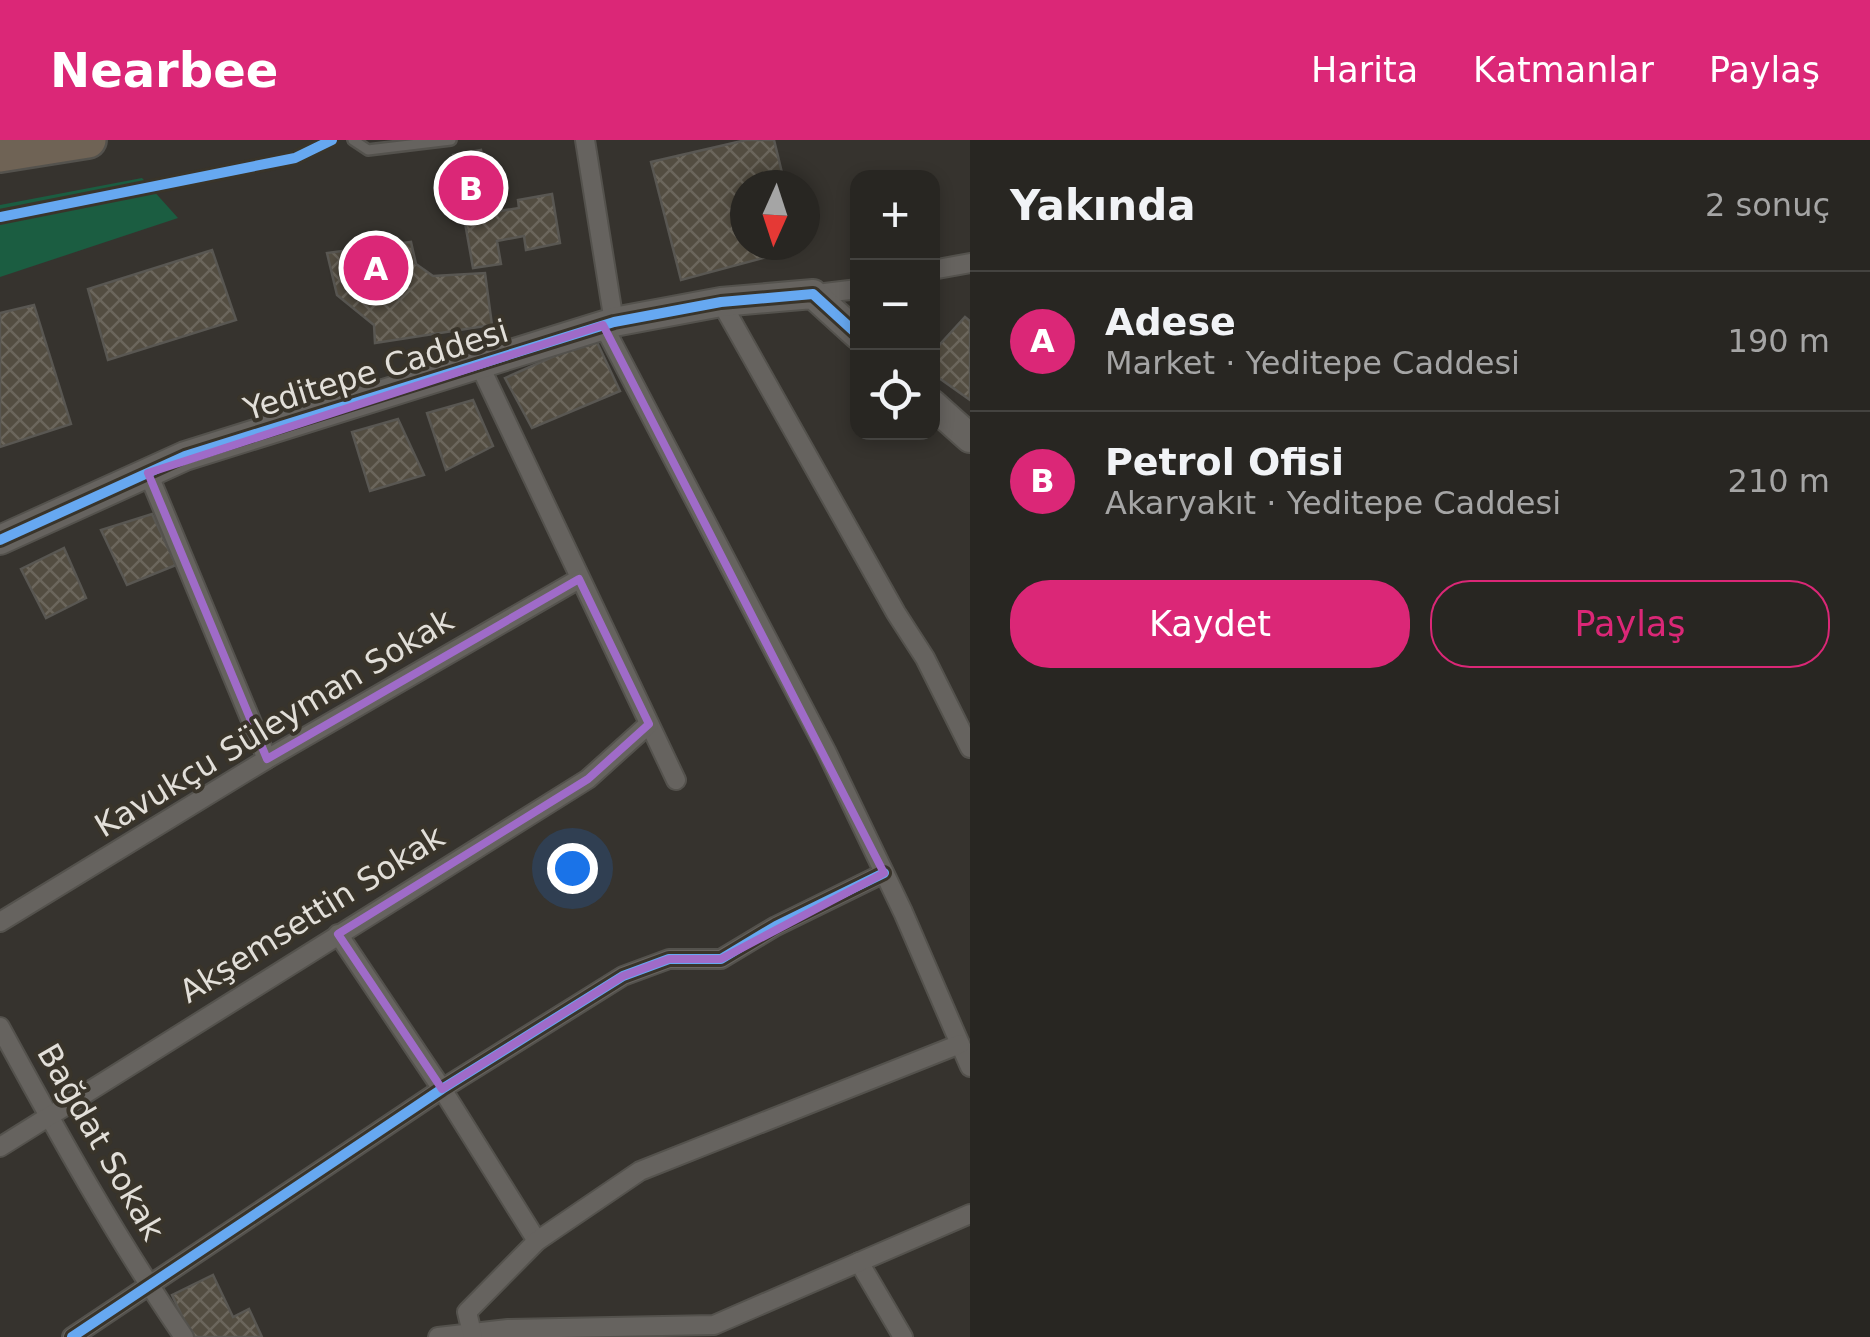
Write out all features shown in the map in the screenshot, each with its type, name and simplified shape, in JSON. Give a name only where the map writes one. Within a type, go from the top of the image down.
[{"type":"highway","points":[[0,154],[88,140]]},
{"type":"street","points":[[585,140],[608,324],[826,751],[970,1067]]},
{"type":"street","points":[[940,269],[970,263]]},
{"type":"street","points":[[753,300],[850,290]]},
{"type":"street","points":[[813,294],[850,328]]},
{"type":"street","name":"Yeditepe Caddesi","points":[[0,540],[185,456],[608,324],[721,302],[753,300]]},
{"type":"street","points":[[721,302],[925,658],[970,748]]},
{"type":"street","points":[[478,364],[676,780]]},
{"type":"street","points":[[940,411],[970,438]]},
{"type":"street","points":[[148,473],[267,758]]},
{"type":"street","name":"Kavukçu Süleyman Sokak","points":[[0,922],[267,758],[579,579]]},
{"type":"street","name":"Akşemsettin Sokak","points":[[0,1147],[47,1114],[588,779],[649,724]]},
{"type":"street","points":[[72,1337],[442,1090],[623,976],[669,958],[722,960],[776,926],[884,874]]},
{"type":"street","points":[[338,934],[537,1241]]},
{"type":"street","name":"Bağdat Sokak","points":[[0,1026],[47,1114],[184,1337]]},
{"type":"street","points":[[471,1335],[467,1312],[537,1241],[640,1172],[960,1044]]},
{"type":"street","points":[[438,1337],[508,1329],[717,1331],[859,1262],[970,1214]]},
{"type":"street","points":[[859,1262],[903,1337]]},
{"type":"lane","points":[[353,140],[368,150],[451,140]]},
{"type":"highlighted area","points":[[603,325],[884,873],[721,959],[669,959],[623,976],[442,1089],[338,934],[588,779],[649,724],[579,579],[267,759],[148,473]]},
{"type":"green space","points":[[142,178],[178,218],[0,277],[0,205]]},
{"type":"building","points":[[746,140],[774,140],[781,170],[730,170],[730,260],[755,260],[681,280],[651,162]]},
{"type":"building","points":[[481,150],[493,212],[519,208],[518,200],[552,194],[560,243],[526,250],[524,236],[497,241],[501,264],[473,268],[453,155]]},
{"type":"building","points":[[411,242],[416,264],[433,276],[485,273],[492,325],[375,343],[374,325],[337,295],[327,253]]},
{"type":"building","points":[[212,250],[236,320],[108,360],[88,289]]},
{"type":"building","points":[[34,305],[71,424],[0,447],[0,313]]},
{"type":"building","points":[[965,317],[970,321],[970,400],[940,379],[940,344]]},
{"type":"building","points":[[595,338],[620,391],[532,428],[505,378]]},
{"type":"building","points":[[473,400],[493,446],[446,470],[427,413]]},
{"type":"building","points":[[398,419],[424,475],[370,491],[352,432]]},
{"type":"building","points":[[152,514],[176,565],[127,585],[101,530]]},
{"type":"building","points":[[64,548],[86,598],[46,618],[21,569]]},
{"type":"building","points":[[213,1275],[233,1317],[249,1309],[262,1337],[192,1337],[172,1295]]},
{"type":"cycle path","points":[[0,217],[295,158],[332,140]]},
{"type":"cycle path","points":[[0,540],[185,456],[614,322],[721,302],[813,294],[850,328]]},
{"type":"cycle path","points":[[72,1337],[442,1089],[623,976],[669,959],[721,959],[776,926],[884,873]]},
{"type":"place","name":"Petrol Ofisi","points":[[471,188]]},
{"type":"place","name":"Adese","points":[[376,268]]}]
